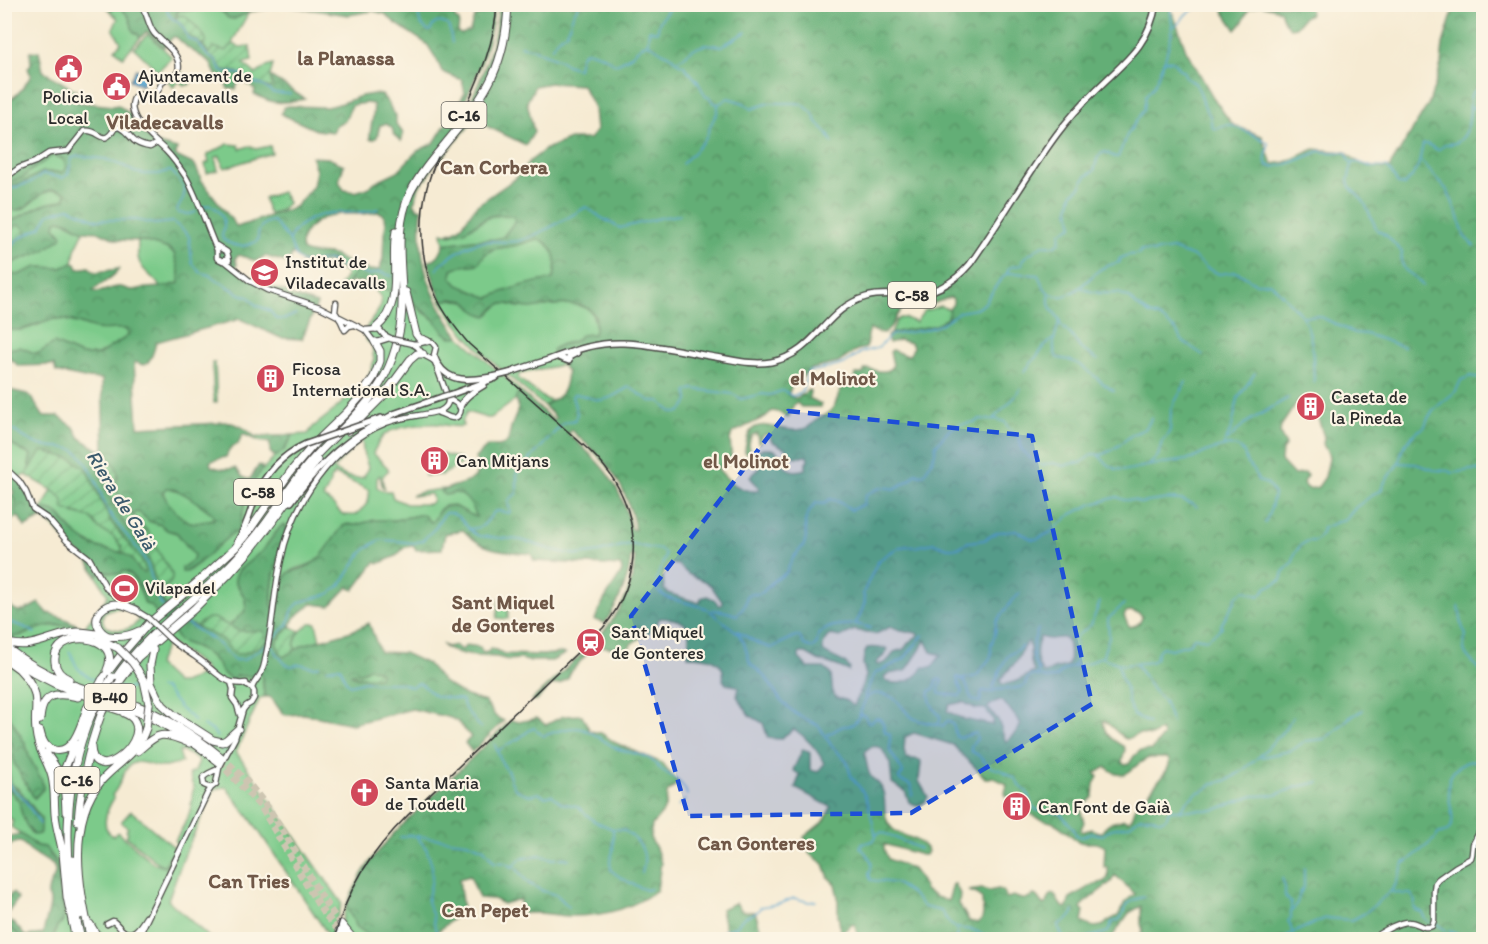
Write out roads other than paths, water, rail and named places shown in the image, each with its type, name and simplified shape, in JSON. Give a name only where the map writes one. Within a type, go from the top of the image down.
[{"type":"highway","name":"C-16","points":[[115,679],[157,623],[187,602],[245,549],[310,462],[352,420],[379,386],[397,344],[402,310],[399,248],[405,206],[426,167],[471,113],[489,86],[503,48],[507,26],[506,4]]},
{"type":"highway","name":"C-16","points":[[187,602],[250,537],[304,464],[363,402],[375,385],[386,364],[395,337],[399,310],[395,249],[396,231],[402,205],[416,175],[469,110],[488,78],[500,46],[506,4]]},
{"type":"highway","points":[[311,469],[384,395],[410,360],[426,350],[413,325],[402,260],[403,224],[413,189]]},
{"type":"highway","points":[[372,331],[387,315],[394,297],[396,231]]},
{"type":"highway","points":[[227,555],[249,531],[296,466],[315,443],[354,404],[374,377],[380,356],[378,341]]},
{"type":"highway","points":[[187,602],[230,573],[263,536],[324,451],[352,420]]},
{"type":"highway","points":[[267,515],[296,466]]},
{"type":"highway","name":"C-58","points":[[80,726],[94,712],[102,680],[121,655],[157,623],[187,602],[227,555]]},
{"type":"highway","points":[[119,637],[106,635],[99,629],[97,621],[100,612],[106,607],[118,604],[136,610]]},
{"type":"highway","points":[[4,641],[27,646],[82,632],[110,638],[119,637],[157,623],[161,637],[153,650],[148,666],[150,689],[162,708],[206,741],[218,759]]},
{"type":"highway","points":[[58,637],[90,636],[104,640],[118,648],[132,662],[144,681],[149,704],[146,728],[137,748],[105,776],[93,791],[83,817],[79,860],[89,939]]},
{"type":"highway","points":[[121,711],[135,720],[136,732],[131,745],[119,759],[106,764],[101,763],[95,759],[91,750],[94,712],[115,679],[161,637]]},
{"type":"highway","points":[[102,680],[109,667],[110,659],[108,650],[100,642],[77,639],[68,641],[59,647],[55,665],[60,674],[66,678],[142,704],[177,721]]},
{"type":"highway","name":"B-40","points":[[4,646],[53,677],[130,703],[182,728],[218,759]]},
{"type":"highway","points":[[153,650],[150,665],[151,683],[156,696],[163,705],[174,715],[213,740],[222,742],[238,729]]},
{"type":"highway","name":"B-40","points":[[4,652],[47,680],[147,716],[184,735],[218,759]]},
{"type":"highway","points":[[4,658],[19,669],[53,687],[166,729],[202,749]]},
{"type":"highway","points":[[19,669],[29,680],[35,692],[35,730],[40,746],[57,768],[64,784],[69,871]]},
{"type":"highway","points":[[78,697],[58,694],[45,702],[40,718],[42,740],[56,751],[65,749],[72,743],[80,726]]},
{"type":"highway","name":"C-16","points":[[81,939],[69,871],[69,828],[74,777],[81,744],[94,712]]},
{"type":"highway","name":"C-16","points":[[89,939],[81,920],[75,882],[73,839],[77,778],[94,712]]},
{"type":"highway","points":[[76,939],[67,897],[59,807],[63,773],[80,726]]},
{"type":"highway","points":[[79,860],[77,852],[80,797],[93,735]]},
{"type":"highway","points":[[119,764],[134,755],[150,739],[159,735],[173,736],[202,749]]},
{"type":"highway","points":[[38,740],[52,778],[55,813],[63,855]]},
{"type":"highway","points":[[83,817],[81,860],[86,910],[91,927],[103,939]]},
{"type":"highway","points":[[346,939],[340,928],[354,939]]},
{"type":"main road","name":"C-58","points":[[512,372],[569,357],[603,345],[624,345],[741,363],[769,364],[790,358],[804,349],[839,314],[854,303],[877,296],[922,295],[948,286],[972,265],[1066,125],[1142,46],[1150,31],[1157,4]]},
{"type":"main road","name":"C-58","points":[[227,555],[246,527],[257,494],[267,474],[283,458],[306,444],[589,346],[616,343],[641,345],[749,363],[769,363],[786,358],[803,348],[838,312],[854,302],[877,294],[921,294],[947,284],[970,264],[1065,124],[1140,45],[1152,22],[1157,4]]},
{"type":"main road","points":[[549,359],[565,358]]},
{"type":"main road","points":[[438,364],[445,374],[455,378],[497,377]]},
{"type":"main road","points":[[460,407],[463,400],[472,392],[497,377]]},
{"type":"main road","points":[[263,536],[334,452],[363,431],[396,413]]},
{"type":"street","points":[[139,4],[145,10],[150,27],[174,52],[178,64],[177,73],[164,81],[156,94],[138,94],[133,99],[133,111],[147,135],[171,156],[186,178],[219,251]]},
{"type":"street","points":[[4,179],[17,169],[50,153],[67,152],[87,130],[105,138],[119,127],[140,145],[150,147],[157,144]]},
{"type":"street","points":[[219,251],[226,251],[226,259],[231,265],[250,281],[267,290],[322,308],[362,329],[381,330],[391,339]]},
{"type":"street","points":[[219,251],[216,256],[218,259],[221,261],[226,259]]},
{"type":"street","points":[[322,308],[336,303],[334,309],[345,330],[354,325]]},
{"type":"street","points":[[372,331],[371,340],[391,339],[426,350],[438,364],[440,373]]},
{"type":"street","points":[[378,341],[383,333]]},
{"type":"street","points":[[426,350],[434,360],[448,396],[460,407],[456,417],[451,418],[436,412]]},
{"type":"street","points":[[446,415],[448,396]]},
{"type":"street","points":[[436,412],[454,403]]},
{"type":"street","name":"C-58","points":[[217,778],[218,759],[234,741],[240,716],[246,706],[254,700],[255,694],[252,688],[263,667],[278,573],[285,544],[300,508],[312,488],[332,463],[370,431],[394,420],[436,412]]},
{"type":"street","points":[[4,467],[19,481],[33,509],[52,522],[67,542],[89,558],[107,589],[157,623],[170,639],[200,659],[216,674],[231,682],[252,688]]},
{"type":"street","points":[[231,682],[233,690],[255,680]]},
{"type":"street","name":"C-58","points":[[233,690],[232,698],[240,716]]},
{"type":"street","points":[[237,705],[246,706]]},
{"type":"street","points":[[208,787],[203,783],[203,778],[210,773],[218,759]]},
{"type":"street","points":[[208,787],[216,785],[217,778],[210,773]]},
{"type":"street","points":[[137,939],[207,794],[208,787]]},
{"type":"street","points":[[1369,939],[1404,922],[1411,922],[1426,928],[1432,926],[1435,884],[1438,879],[1471,858],[1473,844],[1484,823]]},
{"type":"street","points":[[107,924],[113,921],[126,932],[135,932],[158,897]]},
{"type":"water","points":[[136,69],[147,76],[142,86],[130,80]]},
{"type":"waterway","points":[[164,4],[172,19],[183,27],[188,39],[197,42],[207,55],[216,61],[221,71],[241,74],[273,93],[290,94]]},
{"type":"waterway","points":[[551,48],[567,32],[579,4]]},
{"type":"waterway","points":[[520,46],[535,49],[578,69],[581,56],[587,51],[603,56],[615,64],[648,42],[649,30],[657,32],[660,21],[672,4]]},
{"type":"waterway","points":[[677,4],[683,6],[688,4]]},
{"type":"waterway","points":[[1165,59],[1172,32],[1170,4]]},
{"type":"waterway","points":[[1172,28],[1186,14],[1205,4]]},
{"type":"waterway","points":[[418,11],[420,23],[427,30],[430,31],[437,23],[448,25],[452,43]]},
{"type":"waterway","points":[[678,60],[693,49],[706,44],[722,46],[746,32]]},
{"type":"waterway","points":[[647,44],[684,66],[698,82],[706,97],[714,103],[719,104],[728,98],[744,103],[751,109],[769,103],[802,104],[812,112],[833,143]]},
{"type":"waterway","points":[[468,529],[482,526],[494,512],[510,512],[508,501],[517,493],[517,473],[563,423],[575,420],[577,413],[572,396],[574,394],[602,400],[613,397],[629,387],[650,401],[660,401],[676,413],[682,410],[688,401],[687,391],[693,389],[733,394],[741,399],[781,391],[792,396],[802,391],[808,372],[845,363],[862,352],[878,348],[891,335],[940,325],[959,312],[976,309],[984,304],[1008,269],[1021,265],[1026,256],[1041,246],[1054,246],[1060,242],[1061,232],[1073,226],[1069,209],[1072,194],[1080,187],[1086,176],[1094,171],[1099,155],[1105,152],[1118,157],[1127,135],[1144,109],[1146,95],[1154,86],[1164,60],[1173,61],[1179,69],[1183,70],[1186,78],[1195,83],[1210,116],[1212,127],[1215,129],[1225,125],[1232,126],[1249,132],[1268,143],[1266,163],[1269,166],[1282,165],[1320,151],[1344,152],[1347,153],[1352,163],[1387,167],[1398,184],[1404,185],[1416,171],[1423,144],[1438,150],[1463,137],[1468,125],[1471,95],[1484,87]]},
{"type":"waterway","points":[[682,164],[706,138],[718,105]]},
{"type":"waterway","points":[[1470,108],[1484,109]]},
{"type":"waterway","points":[[4,191],[32,182],[43,174],[63,178],[68,174],[72,158],[78,156],[105,159],[143,174],[171,171],[185,189],[178,213],[196,212]]},
{"type":"waterway","points":[[1421,161],[1447,190],[1459,217],[1464,236],[1474,246]]},
{"type":"waterway","points":[[1352,164],[1348,181],[1350,187],[1364,202],[1377,230],[1387,236],[1402,252],[1401,261],[1405,270],[1423,286]]},
{"type":"waterway","points":[[202,207],[209,205],[219,211],[224,223],[222,237],[232,245],[243,246],[257,241],[261,227],[273,221],[289,240],[296,257],[302,262],[329,260],[339,266],[359,268],[362,273],[369,275],[379,272],[392,276]]},
{"type":"waterway","points":[[437,270],[450,257],[469,246],[480,242],[513,242],[526,239],[586,207],[620,228],[680,215]]},
{"type":"waterway","points":[[4,253],[18,239],[41,227],[49,214],[69,208],[97,220],[136,220],[155,224],[173,222],[189,236],[192,263],[200,272],[249,297],[256,305],[270,311],[276,319],[285,319],[296,314]]},
{"type":"waterway","points":[[289,240],[297,228],[323,214],[378,209]]},
{"type":"waterway","points":[[1007,274],[1038,275],[1049,293],[1064,296],[1077,290],[1100,269],[1120,262],[1119,259],[1128,255],[1139,254],[1141,250],[1153,252],[1172,249],[1194,257],[1219,274],[1235,272],[1255,283],[1273,285],[1302,316],[1319,316],[1354,333],[1366,334],[1404,347]]},
{"type":"waterway","points":[[1082,288],[1100,293],[1119,293],[1131,299],[1136,305],[1159,317],[1176,330],[1181,340],[1203,355]]},
{"type":"waterway","points":[[1050,294],[1051,308],[1060,320],[1054,344],[1057,358],[1067,359],[1082,366],[1114,391]]},
{"type":"waterway","points":[[1302,316],[1311,339],[1314,382]]},
{"type":"waterway","points":[[1060,324],[1080,348],[1098,360]]},
{"type":"waterway","points":[[1024,372],[1053,339]]},
{"type":"waterway","points":[[1224,445],[1232,427],[1238,398],[1255,373]]},
{"type":"waterway","points":[[827,735],[853,724],[864,702],[872,694],[894,698],[910,716],[938,725],[940,716],[930,701],[930,691],[935,688],[936,681],[940,679],[942,681],[939,687],[940,694],[960,696],[962,692],[957,677],[965,683],[972,698],[980,702],[982,691],[992,692],[1021,687],[1031,676],[1055,678],[1066,669],[1100,657],[1123,665],[1151,662],[1156,659],[1162,647],[1171,649],[1189,644],[1195,637],[1207,639],[1222,628],[1221,625],[1236,597],[1245,590],[1259,596],[1267,587],[1281,580],[1283,572],[1293,562],[1300,546],[1307,541],[1315,541],[1323,528],[1347,518],[1356,507],[1381,491],[1386,479],[1399,462],[1405,445],[1415,433],[1424,428],[1433,410],[1456,391],[1461,380],[1471,376],[1484,380]]},
{"type":"waterway","points":[[1150,464],[1158,456],[1162,441],[1169,434],[1171,409],[1186,382]]},
{"type":"waterway","points":[[992,420],[1021,388]]},
{"type":"waterway","points":[[1228,440],[1244,424],[1288,398]]},
{"type":"waterway","points":[[712,610],[737,615],[745,605],[747,595],[763,592],[773,581],[786,573],[793,558],[804,545],[805,521],[816,503],[824,504],[830,499],[851,510],[864,504],[865,496],[872,491],[879,488],[894,489],[911,479],[916,473],[924,474],[935,453],[936,445],[950,429],[958,425],[980,419],[996,419],[1005,422],[1020,439],[1022,450],[1032,459],[1043,466],[1053,463],[1064,466],[1081,463],[1092,454],[1102,455],[1133,434],[1145,429],[1151,418]]},
{"type":"waterway","name":"Riera de Gaià","points":[[4,424],[35,443],[73,449],[82,457],[92,472],[109,512],[143,557],[156,596],[163,607]]},
{"type":"waterway","points":[[1099,456],[1116,469],[1128,470],[1192,459],[1208,451],[1229,445],[1240,448],[1258,481],[1268,484],[1274,494],[1265,523]]},
{"type":"waterway","points":[[1400,463],[1416,464],[1452,473],[1484,470]]},
{"type":"waterway","points":[[737,631],[771,648],[796,636],[799,636],[804,645],[813,648],[817,643],[818,635],[827,628],[855,624],[865,602],[863,593],[878,561],[900,547],[934,543],[948,548],[958,548],[968,542],[984,540],[998,532],[1017,531],[1032,539],[1037,539],[1051,532],[1070,515],[1092,504],[1117,497],[1140,503],[1169,499],[1181,500],[1197,507]]},
{"type":"waterway","name":"Riera de Gaià","points":[[270,642],[288,624],[293,609],[300,602],[329,594],[339,587],[368,547],[380,540],[413,543],[422,541],[445,513],[456,515],[479,536],[521,540],[578,555],[629,544],[661,550],[665,557],[657,577],[657,589],[660,593],[668,598],[706,608],[738,633],[744,643],[750,663],[767,679],[781,701],[796,714],[819,726],[831,745],[847,762],[851,776],[868,803],[876,837],[873,841],[862,844],[860,847],[870,860],[871,880],[895,883],[911,893],[924,907],[941,911],[950,924],[956,928],[973,930],[998,940]]},
{"type":"waterway","points":[[963,679],[977,676],[991,657],[996,622],[1020,593]]},
{"type":"waterway","points":[[1074,665],[1077,658],[1074,638],[1091,625],[1100,602]]},
{"type":"waterway","points":[[1102,658],[1109,637],[1108,619],[1124,604]]},
{"type":"waterway","points":[[1459,606],[1466,635],[1465,653],[1484,674]]},
{"type":"waterway","points":[[4,617],[7,621],[35,633]]},
{"type":"waterway","name":"Riera de Gaià","points":[[184,622],[215,641],[234,660],[244,660],[266,645]]},
{"type":"waterway","points":[[855,624],[871,628]]},
{"type":"waterway","points":[[1037,675],[1039,671],[1034,661],[1033,650],[1038,629]]},
{"type":"waterway","points":[[865,699],[874,674],[904,659],[923,635]]},
{"type":"waterway","points":[[271,646],[288,665],[319,666]]},
{"type":"waterway","points":[[994,690],[1007,657],[1022,646]]},
{"type":"waterway","points":[[69,651],[77,667],[99,682]]},
{"type":"waterway","points":[[1136,664],[1153,690],[1164,701],[1172,723]]},
{"type":"waterway","points":[[1118,666],[1133,715],[1149,723]]},
{"type":"waterway","points":[[327,669],[340,667],[350,685],[365,681],[401,683],[411,687],[419,683],[436,696],[462,700],[465,709],[481,728]]},
{"type":"waterway","points":[[118,687],[126,689],[135,687]]},
{"type":"waterway","points":[[159,688],[164,688],[180,708],[195,721]]},
{"type":"waterway","points":[[1261,757],[1294,749],[1305,741],[1324,739],[1349,718],[1363,710]]},
{"type":"waterway","points":[[860,714],[865,716],[868,722],[876,718],[880,719],[885,732],[890,734],[890,751],[903,773],[899,778],[910,784],[912,796]]},
{"type":"waterway","points":[[940,725],[943,726],[950,721],[956,737],[976,733],[977,739],[971,746],[971,751],[990,767],[1001,770],[1016,779],[1027,792],[1036,810],[1060,813],[1074,829],[1076,835],[1082,837],[1091,833],[1103,835],[1111,829],[1130,825],[1140,817],[1163,820],[1167,817],[1169,810],[1179,810],[1198,792],[1212,784],[1228,780],[1242,771],[1262,754],[1293,717]]},
{"type":"waterway","points":[[203,725],[213,731],[217,737]]},
{"type":"waterway","points":[[498,751],[534,728],[543,736],[563,729],[580,728],[616,748],[652,760],[681,783],[687,795]]},
{"type":"waterway","points":[[494,743],[515,789],[529,795],[538,793],[546,797],[552,795],[561,803],[577,806],[594,821],[613,829],[611,870],[632,884],[646,890],[651,889]]},
{"type":"waterway","points":[[221,746],[224,752]]},
{"type":"waterway","points":[[1281,940],[1326,918],[1352,920],[1365,913],[1391,891],[1404,863],[1451,826],[1448,789],[1455,770],[1467,762],[1484,760]]},
{"type":"waterway","points":[[4,771],[12,789],[23,797],[40,824]]},
{"type":"waterway","points":[[1180,810],[1214,810],[1253,796],[1275,795],[1319,782]]},
{"type":"waterway","points":[[678,806],[685,800]]},
{"type":"waterway","points":[[614,829],[624,830],[639,843],[644,853],[642,873]]},
{"type":"waterway","points":[[876,835],[881,832],[920,849]]},
{"type":"waterway","points":[[416,836],[467,842],[484,849],[494,862],[505,863],[513,867],[520,859],[539,855],[553,859],[569,859]]},
{"type":"waterway","points":[[400,837],[416,836],[426,848],[432,866],[427,902],[439,938]]},
{"type":"waterway","points":[[516,868],[528,883],[557,895],[569,907]]},
{"type":"waterway","points":[[1292,911],[1304,887],[1304,868]]},
{"type":"waterway","points":[[1282,878],[1285,896],[1291,903],[1291,918],[1288,921],[1292,932]]},
{"type":"waterway","points":[[1392,892],[1411,894],[1415,901],[1414,907],[1422,912],[1430,923]]},
{"type":"waterway","points":[[1079,940],[1108,932],[1112,922],[1121,917],[1129,903],[1144,897]]},
{"type":"waterway","points":[[711,940],[723,931],[737,926],[743,918],[757,912],[761,907],[794,898],[809,902],[816,901]]},
{"type":"waterway","points":[[1064,940],[1058,926],[1072,916],[1074,911]]},
{"type":"waterway","points":[[1436,924],[1459,934],[1463,940]]},
{"type":"waterway","points":[[953,940],[958,935],[956,928]]},
{"type":"tunnel","points":[[221,757],[252,787],[269,810],[321,896],[341,924]]},
{"type":"tunnel","points":[[219,762],[261,807],[322,911],[339,931]]},
{"type":"railway","points":[[465,109],[490,45],[497,4]]},
{"type":"railway","points":[[334,940],[353,887],[383,843],[408,815],[603,628],[618,606],[628,584],[633,560],[633,537],[629,514],[620,491],[607,470],[590,451],[469,344],[437,298],[425,264],[422,228],[426,191],[438,157]]},
{"type":"place","name":"Policia Local","points":[[68,68]]},
{"type":"place","name":"Ajuntament de Viladecavalls","points":[[117,86]]},
{"type":"place","name":"Institut de Viladecavalls","points":[[264,272]]},
{"type":"place","name":"Ficosa International S.A.","points":[[271,379]]},
{"type":"place","name":"Caseta de la Pineda","points":[[1310,407]]},
{"type":"place","name":"Can Mitjans","points":[[435,461]]},
{"type":"place","name":"Vilapadel","points":[[124,588]]},
{"type":"place","name":"Sant Miquel de Gonteres","points":[[590,642]]},
{"type":"place","name":"Santa Maria de Toudell","points":[[364,793]]},
{"type":"place","name":"Can Font de Gaià","points":[[1017,807]]},
{"type":"district","name":"la Planassa","points":[[346,58]]},
{"type":"district","name":"Viladecavalls","points":[[165,122]]},
{"type":"district","name":"Can Corbera","points":[[494,167]]},
{"type":"district","name":"el Molinot","points":[[833,378]]},
{"type":"district","name":"el Molinot","points":[[746,461]]},
{"type":"district","name":"Sant Miquel de Gonteres","points":[[503,614]]},
{"type":"district","name":"Can Gonteres","points":[[756,843]]},
{"type":"district","name":"Can Tries","points":[[249,881]]},
{"type":"district","name":"Can Pepet","points":[[485,910]]}]
